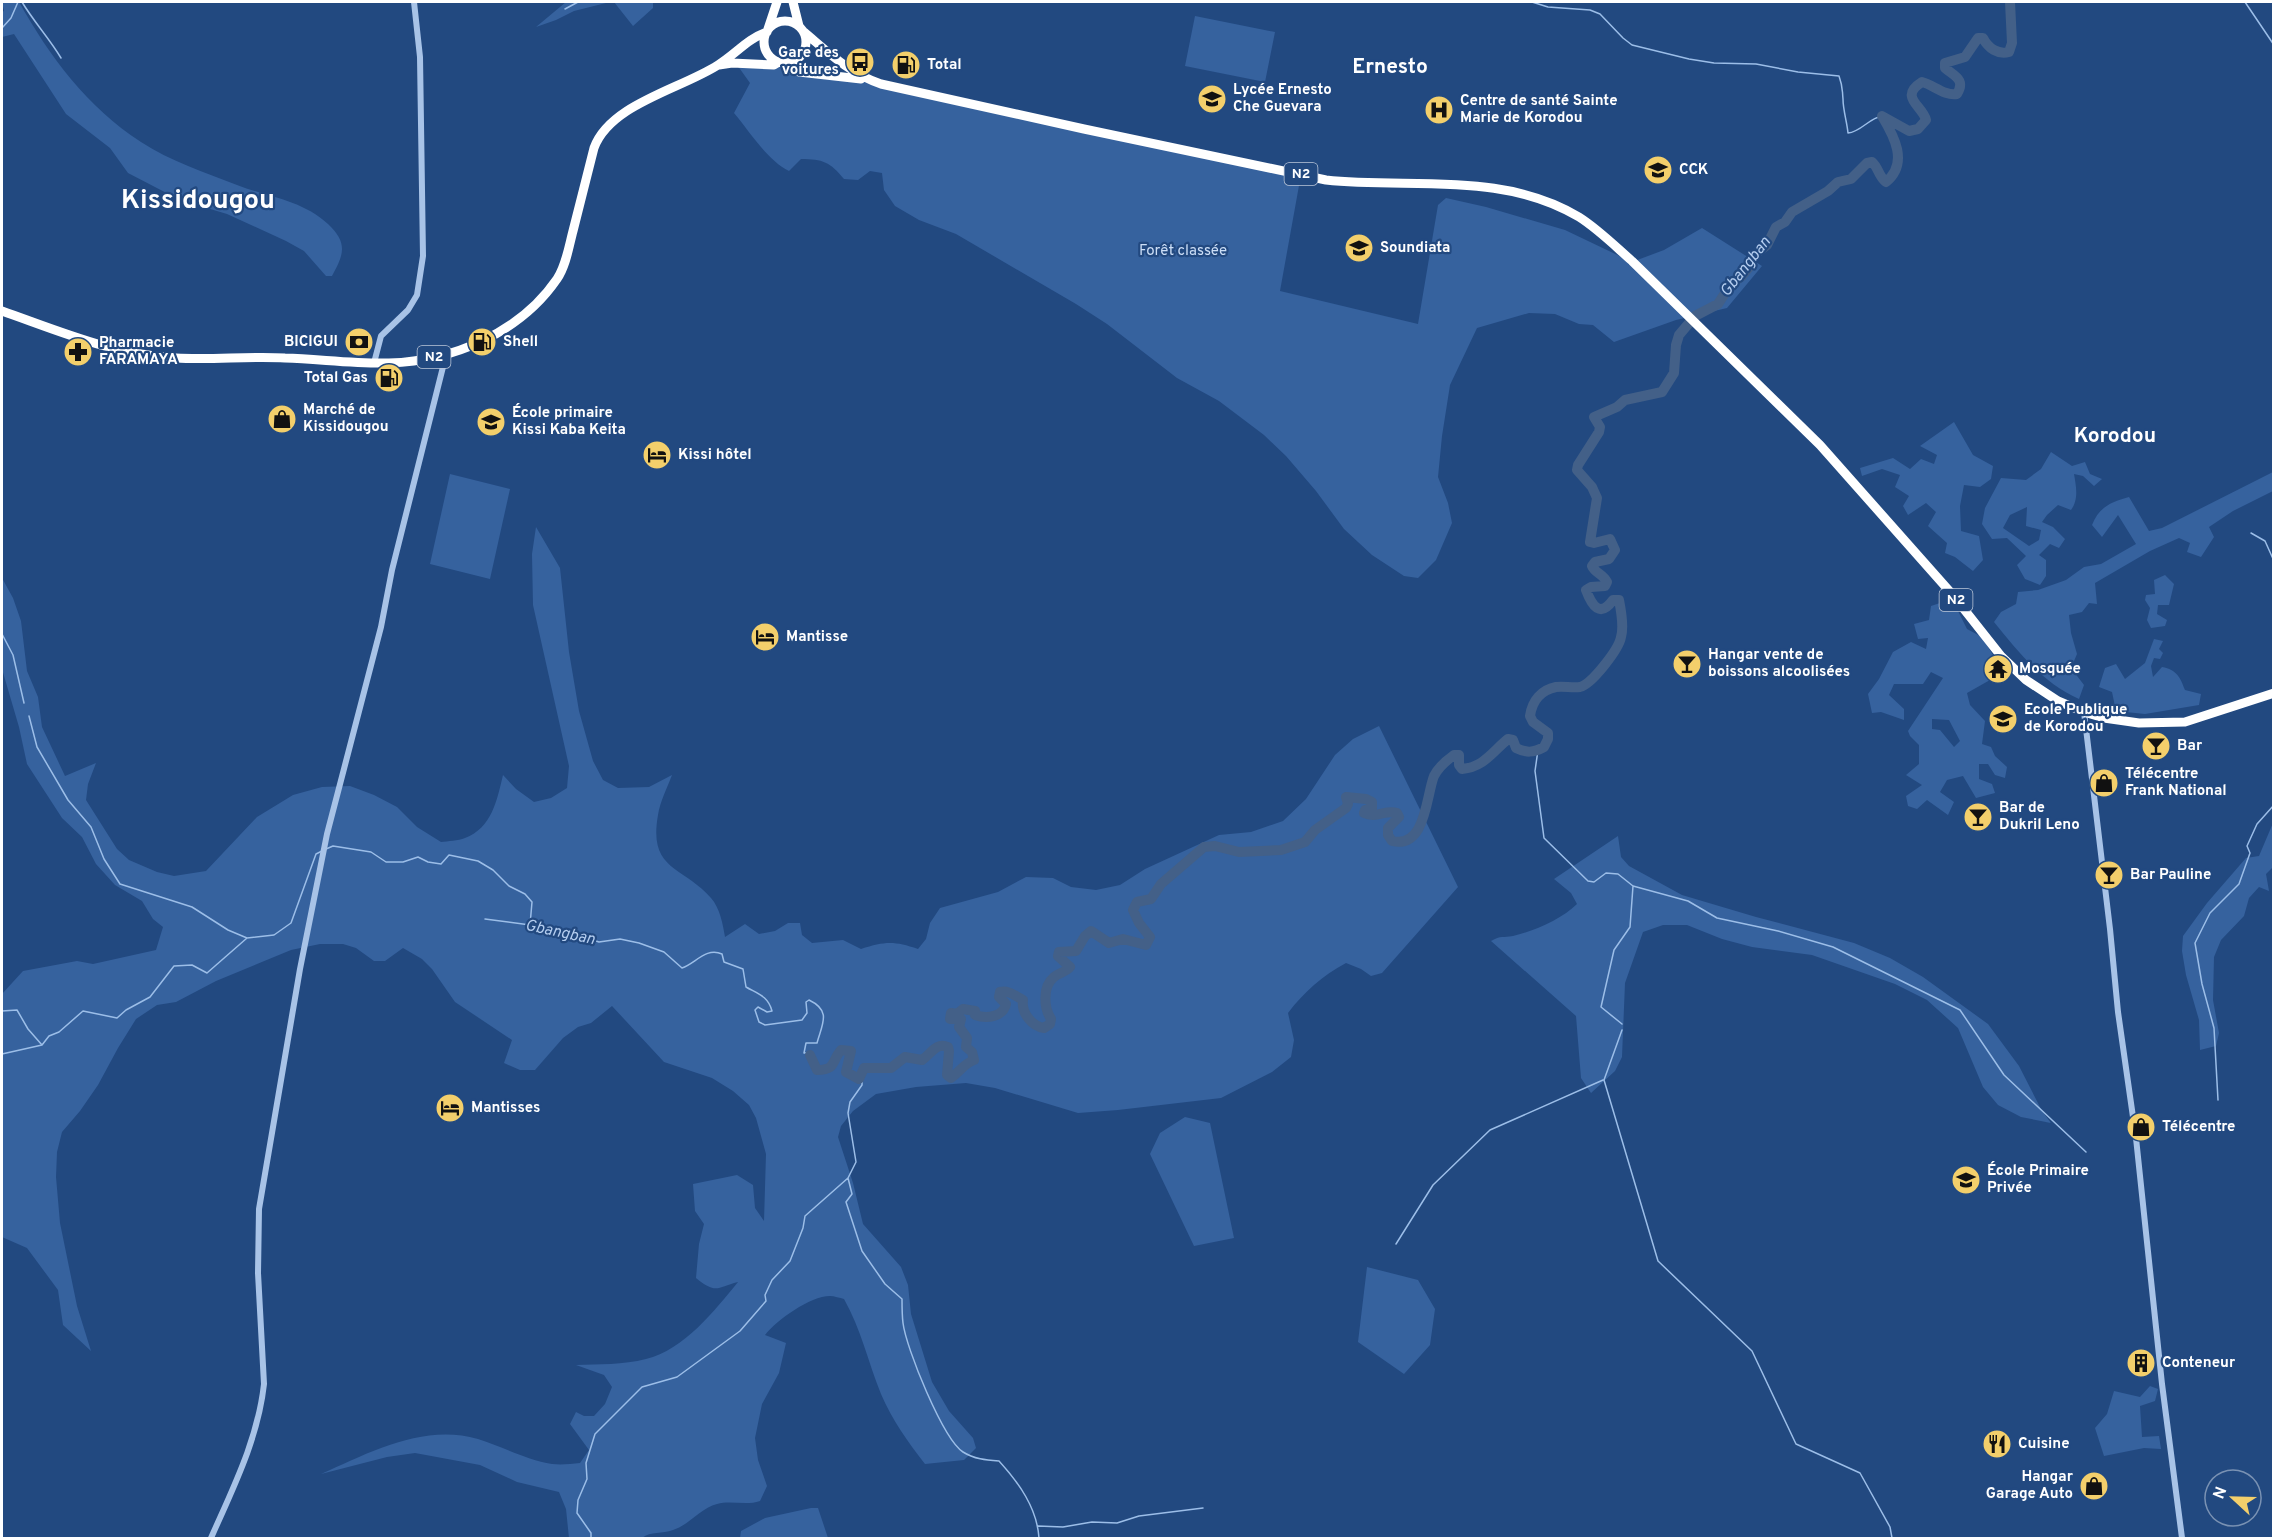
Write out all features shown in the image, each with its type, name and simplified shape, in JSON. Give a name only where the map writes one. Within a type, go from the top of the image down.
[{"type":"highway","points":[[777,2],[765,37],[766,49],[773,59],[781,62],[796,60],[801,56],[806,44],[793,2]]},
{"type":"highway","points":[[767,32],[782,21],[794,23],[801,29]]},
{"type":"highway","name":"N2","points":[[801,29],[836,61],[866,79]]},
{"type":"highway","name":"N2","points":[[2,311],[90,343],[146,355],[176,358],[281,357],[392,363],[446,355],[468,348],[509,326],[538,302],[559,277],[594,148],[598,136],[606,126],[627,111],[719,65],[750,40],[767,32]]},
{"type":"highway","name":"N2","points":[[719,65],[732,63],[770,65],[781,62],[789,69],[799,72],[866,79],[1084,129],[1326,180],[1501,188],[1526,194],[1560,207],[1600,232],[1632,261],[1820,446],[1952,594],[2001,656],[2026,680],[2058,702],[2084,712],[2127,722],[2156,724],[2185,722],[2274,693]]},
{"type":"street","points":[[374,363],[381,336],[408,310],[417,295],[423,256],[420,57],[414,2]]},
{"type":"street","points":[[212,1539],[253,1440],[263,1396],[264,1372],[257,1239],[259,1209],[314,895],[327,834],[381,627],[392,570],[446,355]]},
{"type":"street","points":[[2084,712],[2182,1539]]},
{"type":"green space","points":[[2,2],[19,2],[71,80],[104,113],[141,142],[200,171],[296,204],[328,224],[339,237],[342,249],[332,276],[326,276],[304,251],[286,241],[227,214],[180,200],[128,173],[110,148],[66,114],[14,34],[2,37],[2,12],[4,11]]},
{"type":"green space","points":[[566,2],[610,2],[574,11],[536,27]]},
{"type":"green space","points":[[614,2],[653,2],[653,8],[633,26]]},
{"type":"green space","points":[[1195,16],[1275,32],[1265,82],[1185,66]]},
{"type":"green space","name":"Forêt classée","points":[[735,62],[835,71],[860,79],[1282,168],[1300,180],[1280,291],[1418,324],[1438,205],[1446,198],[1565,230],[1632,262],[1664,250],[1702,228],[1762,266],[1727,308],[1676,320],[1614,342],[1593,325],[1579,324],[1555,314],[1529,313],[1477,328],[1450,385],[1442,436],[1438,477],[1448,503],[1452,523],[1436,560],[1418,578],[1404,576],[1372,555],[1344,529],[1316,491],[1286,456],[1264,435],[1219,401],[1177,378],[1107,324],[1076,304],[956,234],[919,220],[895,206],[884,190],[882,173],[870,171],[858,180],[844,179],[821,161],[801,159],[789,171],[773,160],[734,113],[750,83]]},
{"type":"green space","points":[[1954,422],[1973,455],[1993,466],[1991,479],[1980,487],[1964,485],[1960,506],[1961,531],[1979,536],[1983,560],[1973,571],[1955,557],[1945,553],[1947,543],[1928,526],[1936,512],[1926,503],[1908,515],[1903,506],[1909,496],[1895,487],[1900,475],[1882,469],[1862,476],[1860,468],[1893,458],[1910,469],[1921,459],[1934,464],[1937,455],[1920,446]]},
{"type":"green space","points":[[2051,452],[2072,466],[2085,462],[2090,474],[2102,479],[2094,486],[2083,476],[2074,474],[2076,497],[2074,506],[2071,510],[2058,505],[2042,522],[2053,527],[2065,539],[2059,548],[2050,544],[2039,555],[2046,560],[2046,576],[2040,585],[2025,579],[2017,565],[2026,556],[2007,538],[1992,539],[1982,524],[1985,508],[2001,478],[2026,480],[2041,469]],"holes":[[[2027,507],[2026,526],[2041,530],[2039,540],[2029,546],[2003,528],[2010,515]]]},
{"type":"green space","points":[[2273,472],[2273,491],[2233,511],[2209,527],[2214,537],[2201,557],[2187,552],[2190,543],[2179,538],[2150,551],[2095,583],[2097,604],[2089,603],[2082,612],[2069,615],[2077,654],[2071,668],[2084,685],[2079,699],[2043,676],[2022,656],[1994,622],[2001,612],[2016,604],[2018,592],[2038,590],[2066,580],[2084,567],[2101,564],[2136,544],[2118,515],[2102,537],[2092,525],[2098,514],[2111,503],[2129,497],[2149,531],[2162,528]]},
{"type":"green space","points":[[450,474],[510,489],[490,579],[430,564]]},
{"type":"green space","points":[[536,527],[560,568],[569,652],[579,711],[593,761],[603,780],[618,788],[649,787],[672,775],[658,815],[656,833],[658,847],[670,866],[700,888],[714,902],[721,917],[725,937],[745,924],[759,934],[775,931],[788,923],[800,923],[802,935],[812,943],[843,940],[861,949],[890,943],[918,949],[926,939],[930,923],[940,908],[998,892],[1026,877],[1053,878],[1071,887],[1096,890],[1120,885],[1145,869],[1219,835],[1251,832],[1283,821],[1306,799],[1335,755],[1353,739],[1379,726],[1458,887],[1382,973],[1371,976],[1346,963],[1314,985],[1288,1013],[1294,1040],[1291,1057],[1272,1072],[1221,1098],[1078,1113],[995,1088],[966,1083],[916,1087],[876,1094],[853,1111],[841,1126],[838,1137],[863,1224],[901,1267],[908,1285],[911,1314],[932,1382],[949,1411],[973,1438],[976,1448],[964,1460],[925,1464],[885,1404],[855,1322],[844,1299],[830,1296],[804,1304],[777,1323],[765,1335],[786,1343],[779,1373],[762,1404],[755,1438],[758,1460],[767,1486],[760,1501],[717,1504],[679,1528],[649,1534],[642,1538],[569,1538],[566,1509],[559,1492],[517,1482],[480,1465],[415,1453],[387,1457],[321,1474],[398,1442],[438,1435],[458,1435],[478,1439],[552,1464],[580,1463],[589,1450],[570,1424],[576,1412],[584,1416],[594,1416],[605,1404],[612,1387],[604,1375],[576,1365],[629,1362],[660,1354],[698,1328],[738,1282],[713,1288],[696,1278],[699,1244],[704,1224],[695,1211],[693,1184],[737,1175],[753,1185],[755,1208],[764,1221],[766,1154],[756,1118],[749,1105],[733,1091],[712,1078],[664,1062],[612,1006],[591,1023],[578,1027],[563,1038],[535,1070],[520,1070],[504,1063],[512,1040],[455,1002],[432,969],[422,959],[403,948],[385,961],[374,961],[356,948],[343,944],[320,944],[291,950],[216,981],[176,1002],[157,1005],[136,1019],[98,1085],[62,1132],[57,1152],[56,1177],[60,1223],[77,1306],[91,1351],[63,1325],[58,1290],[27,1248],[2,1237],[2,994],[23,971],[77,961],[93,964],[156,950],[163,927],[153,919],[142,901],[115,885],[96,864],[82,837],[62,818],[27,764],[2,669],[2,578],[13,598],[21,621],[27,671],[38,697],[42,727],[65,776],[96,763],[88,784],[86,800],[117,849],[129,860],[157,872],[174,876],[206,871],[257,817],[293,795],[322,787],[350,786],[374,795],[397,807],[417,827],[441,842],[462,839],[481,827],[492,812],[503,775],[516,789],[534,802],[551,798],[567,788],[569,766],[533,605],[532,554]]},
{"type":"green space","points":[[2165,575],[2174,584],[2169,605],[2158,605],[2157,614],[2167,620],[2165,626],[2151,628],[2147,620],[2150,608],[2145,600],[2146,595],[2155,594],[2154,580]]},
{"type":"green space","points":[[1952,599],[1967,629],[1982,637],[1993,655],[1987,665],[1990,680],[1967,693],[1970,705],[1985,721],[1982,744],[1991,747],[1995,756],[2007,767],[2005,778],[1995,775],[1988,764],[1979,764],[1979,779],[1992,784],[1995,793],[1976,798],[1963,776],[1947,780],[1940,792],[1954,802],[1948,815],[1927,800],[1917,809],[1908,806],[1906,796],[1922,785],[1906,775],[1919,764],[1919,745],[1908,731],[1943,678],[1931,672],[1923,684],[1894,684],[1889,695],[1904,709],[1904,720],[1881,712],[1872,713],[1868,694],[1893,652],[1911,642],[1926,649],[1928,638],[1918,639],[1914,624],[1929,620],[1931,606]],"holes":[[[1932,719],[1949,720],[1960,741],[1954,747],[1940,730],[1932,729]]]},
{"type":"green space","points":[[2154,639],[2163,641],[2159,649],[2163,653],[2160,659],[2154,658],[2151,666],[2153,677],[2162,667],[2175,672],[2185,690],[2201,694],[2199,705],[2145,714],[2116,711],[2112,692],[2099,687],[2105,668],[2116,664],[2125,679],[2145,663]]},
{"type":"green space","points":[[2273,823],[2273,867],[2266,874],[2269,891],[2259,887],[2249,898],[2244,916],[2221,940],[2214,957],[2213,1000],[2219,1033],[2216,1046],[2200,1050],[2199,1020],[2186,975],[2182,951],[2183,936],[2207,903],[2246,858],[2259,856]]},
{"type":"green space","points":[[1618,836],[1621,857],[1629,866],[1682,895],[1854,943],[1890,958],[1923,977],[1988,1024],[2019,1066],[2042,1111],[2051,1123],[2021,1117],[1998,1105],[1983,1087],[1958,1028],[1927,1000],[1895,984],[1812,955],[1752,947],[1722,939],[1687,925],[1663,925],[1643,932],[1625,983],[1622,1057],[1615,1071],[1591,1093],[1581,1078],[1576,1016],[1491,941],[1539,928],[1571,909],[1577,904],[1571,893],[1554,879]]},
{"type":"green space","points":[[1185,1117],[1210,1123],[1234,1238],[1194,1246],[1150,1154],[1160,1133]]},
{"type":"green space","points":[[1367,1267],[1418,1280],[1435,1309],[1430,1345],[1404,1374],[1358,1342]]},
{"type":"green space","points":[[2150,1386],[2158,1389],[2155,1401],[2140,1406],[2142,1437],[2159,1436],[2161,1449],[2144,1448],[2104,1456],[2095,1428],[2107,1414],[2114,1391],[2140,1397]]},
{"type":"green space","points":[[818,1508],[828,1538],[740,1538],[741,1531],[765,1518]]},
{"type":"waterway","points":[[2,28],[11,18],[18,2]]},
{"type":"waterway","points":[[22,2],[61,58]]},
{"type":"waterway","points":[[565,9],[578,2]]},
{"type":"waterway","points":[[1532,2],[1548,7],[1590,10],[1600,14],[1632,45],[1689,59],[1714,63],[1756,64],[1798,72],[1839,76],[1848,133],[1882,116]]},
{"type":"waterway","name":"Gbangban","points":[[810,1055],[817,1070],[823,1070],[831,1067],[841,1050],[851,1051],[846,1072],[859,1079],[864,1068],[891,1068],[905,1057],[922,1060],[937,1047],[944,1046],[948,1047],[949,1051],[947,1075],[951,1078],[974,1060],[972,1052],[966,1047],[967,1038],[959,1027],[961,1019],[950,1019],[951,1013],[957,1014],[963,1009],[975,1011],[975,1015],[994,1016],[1002,1012],[1006,1004],[999,997],[1000,992],[1006,992],[1023,1000],[1028,1018],[1035,1025],[1044,1028],[1050,1024],[1051,1019],[1046,1004],[1047,986],[1054,977],[1070,967],[1058,956],[1059,952],[1076,951],[1091,931],[1109,943],[1123,939],[1146,945],[1150,937],[1139,923],[1133,910],[1137,902],[1151,899],[1161,884],[1204,847],[1215,846],[1239,852],[1281,850],[1305,842],[1315,830],[1346,808],[1348,804],[1346,797],[1366,799],[1372,802],[1372,808],[1365,810],[1364,813],[1369,815],[1397,813],[1399,817],[1388,828],[1388,835],[1392,841],[1403,841],[1412,837],[1418,829],[1423,819],[1434,776],[1454,755],[1459,755],[1459,765],[1462,769],[1482,762],[1508,739],[1513,740],[1516,748],[1523,751],[1530,752],[1544,747],[1548,733],[1533,722],[1530,716],[1535,701],[1551,688],[1580,687],[1591,680],[1610,657],[1622,633],[1619,600],[1613,600],[1600,609],[1591,601],[1586,590],[1591,587],[1605,586],[1607,582],[1592,566],[1595,562],[1609,559],[1615,550],[1610,539],[1590,542],[1597,498],[1592,487],[1577,470],[1599,432],[1600,427],[1594,417],[1617,407],[1625,400],[1662,392],[1674,373],[1679,335],[1695,316],[1718,304],[1731,284],[1750,266],[1754,255],[1767,245],[1776,227],[1785,222],[1792,212],[1828,191],[1838,182],[1851,179],[1867,163],[1872,162],[1886,182],[1893,175],[1898,158],[1895,141],[1882,116],[1909,131],[1918,129],[1926,120],[1912,97],[1915,87],[1922,82],[1943,92],[1957,94],[1960,81],[1945,68],[1945,63],[1965,57],[1978,38],[1983,38],[1997,52],[2009,52],[2012,43],[2010,2]]},
{"type":"waterway","points":[[2245,2],[2274,45]]},
{"type":"waterway","points":[[2251,533],[2265,541],[2274,561]]},
{"type":"waterway","points":[[2,634],[13,655],[24,703]]},
{"type":"waterway","points":[[29,716],[37,747],[68,800],[91,827],[104,859],[120,884],[192,907],[228,930],[247,938]]},
{"type":"waterway","points":[[1538,750],[1535,771],[1544,838],[1588,881],[1594,882],[1606,873],[1618,874],[1633,886],[1688,901],[1717,918],[1778,931],[1833,947],[1960,1010],[2004,1075],[2086,1152]]},
{"type":"waterway","points":[[2218,1100],[2214,1028],[2202,984],[2195,943],[2210,913],[2239,884],[2250,853],[2247,846],[2257,824],[2274,805]]},
{"type":"waterway","points":[[326,849],[333,846],[371,852],[386,862],[403,862],[418,857],[428,862],[441,864],[449,855],[478,861],[493,870],[509,886],[525,894],[532,902],[530,925]]},
{"type":"waterway","points":[[2,1054],[42,1045],[49,1036],[59,1032],[83,1011],[117,1018],[126,1010],[150,997],[174,966],[192,965],[207,973],[247,938],[274,935],[291,923],[316,854],[322,851]]},
{"type":"waterway","points":[[1622,1024],[1601,1007],[1614,950],[1630,927],[1633,886]]},
{"type":"waterway","name":"Gbangban","points":[[485,919],[560,929],[599,942],[620,939],[639,943],[664,952],[682,968],[706,954],[716,952],[722,954],[724,962],[743,969],[746,987],[768,1002],[772,1011],[767,1012],[758,1007],[755,1010],[759,1022],[765,1025],[802,1020],[807,1013],[806,1002],[809,1000],[821,1009],[823,1024],[817,1043],[806,1043],[804,1053],[809,1053]]},
{"type":"waterway","points":[[2,1011],[17,1010],[28,1029],[42,1045]]},
{"type":"waterway","points":[[1622,1030],[1604,1080],[1658,1261],[1752,1351],[1796,1444],[1860,1473],[1890,1527],[1892,1538]]},
{"type":"waterway","points":[[591,1538],[591,1533],[577,1513],[578,1500],[587,1479],[586,1463],[595,1434],[642,1387],[677,1377],[740,1331],[766,1301],[765,1295],[772,1280],[790,1261],[803,1228],[805,1216],[848,1178],[856,1162],[848,1113],[850,1102],[862,1085],[862,1077]]},
{"type":"waterway","points":[[1396,1244],[1433,1185],[1490,1130],[1603,1080]]},
{"type":"waterway","points":[[848,1178],[852,1194],[846,1202],[862,1251],[885,1284],[902,1299],[903,1320],[911,1352],[936,1412],[955,1444],[963,1452],[976,1458],[999,1461],[1006,1469],[1031,1506],[1039,1538]]},
{"type":"waterway","points":[[1038,1526],[1063,1527],[1092,1522],[1117,1523],[1139,1516],[1203,1508]]},
{"type":"place","name":"Gare des voitures","points":[[860,62]]},
{"type":"place","name":"Total","points":[[906,65]]},
{"type":"place","name":"Lycée Ernesto Che Guevara","points":[[1212,99]]},
{"type":"place","name":"Centre de santé Sainte Marie de Korodou","points":[[1439,110]]},
{"type":"place","name":"CCK","points":[[1658,170]]},
{"type":"place","name":"Soundiata","points":[[1359,248]]},
{"type":"place","name":"BICIGUI","points":[[359,342]]},
{"type":"place","name":"Shell","points":[[482,342]]},
{"type":"place","name":"Pharmacie FARAMAYA","points":[[78,352]]},
{"type":"place","name":"Total Gas","points":[[389,378]]},
{"type":"place","name":"Marché de Kissidougou","points":[[282,419]]},
{"type":"place","name":"École primaire Kissi Kaba Keita","points":[[491,422]]},
{"type":"place","name":"Kissi hôtel","points":[[657,455]]},
{"type":"place","name":"Mantisse","points":[[765,637]]},
{"type":"place","name":"Hangar vente de boissons alcoolisées","points":[[1687,664]]},
{"type":"place","name":"Mosquée","points":[[1998,669]]},
{"type":"place","name":"Ecole Publique de Korodou","points":[[2003,719]]},
{"type":"place","name":"Bar","points":[[2156,746]]},
{"type":"place","name":"Télécentre Frank National","points":[[2104,783]]},
{"type":"place","name":"Bar de Dukril Leno","points":[[1978,817]]},
{"type":"place","name":"Bar Pauline","points":[[2109,875]]},
{"type":"place","name":"Mantisses","points":[[450,1108]]},
{"type":"place","name":"Télécentre","points":[[2141,1127]]},
{"type":"place","name":"École Primaire Privée","points":[[1966,1180]]},
{"type":"place","name":"Conteneur","points":[[2141,1363]]},
{"type":"place","name":"Cuisine","points":[[1997,1444]]},
{"type":"place","name":"Hangar Garage Auto","points":[[2094,1486]]},
{"type":"district","name":"Ernesto","points":[[1390,67]]},
{"type":"district","name":"Kissidougou","points":[[198,201]]},
{"type":"district","name":"Korodou","points":[[2115,436]]}]
